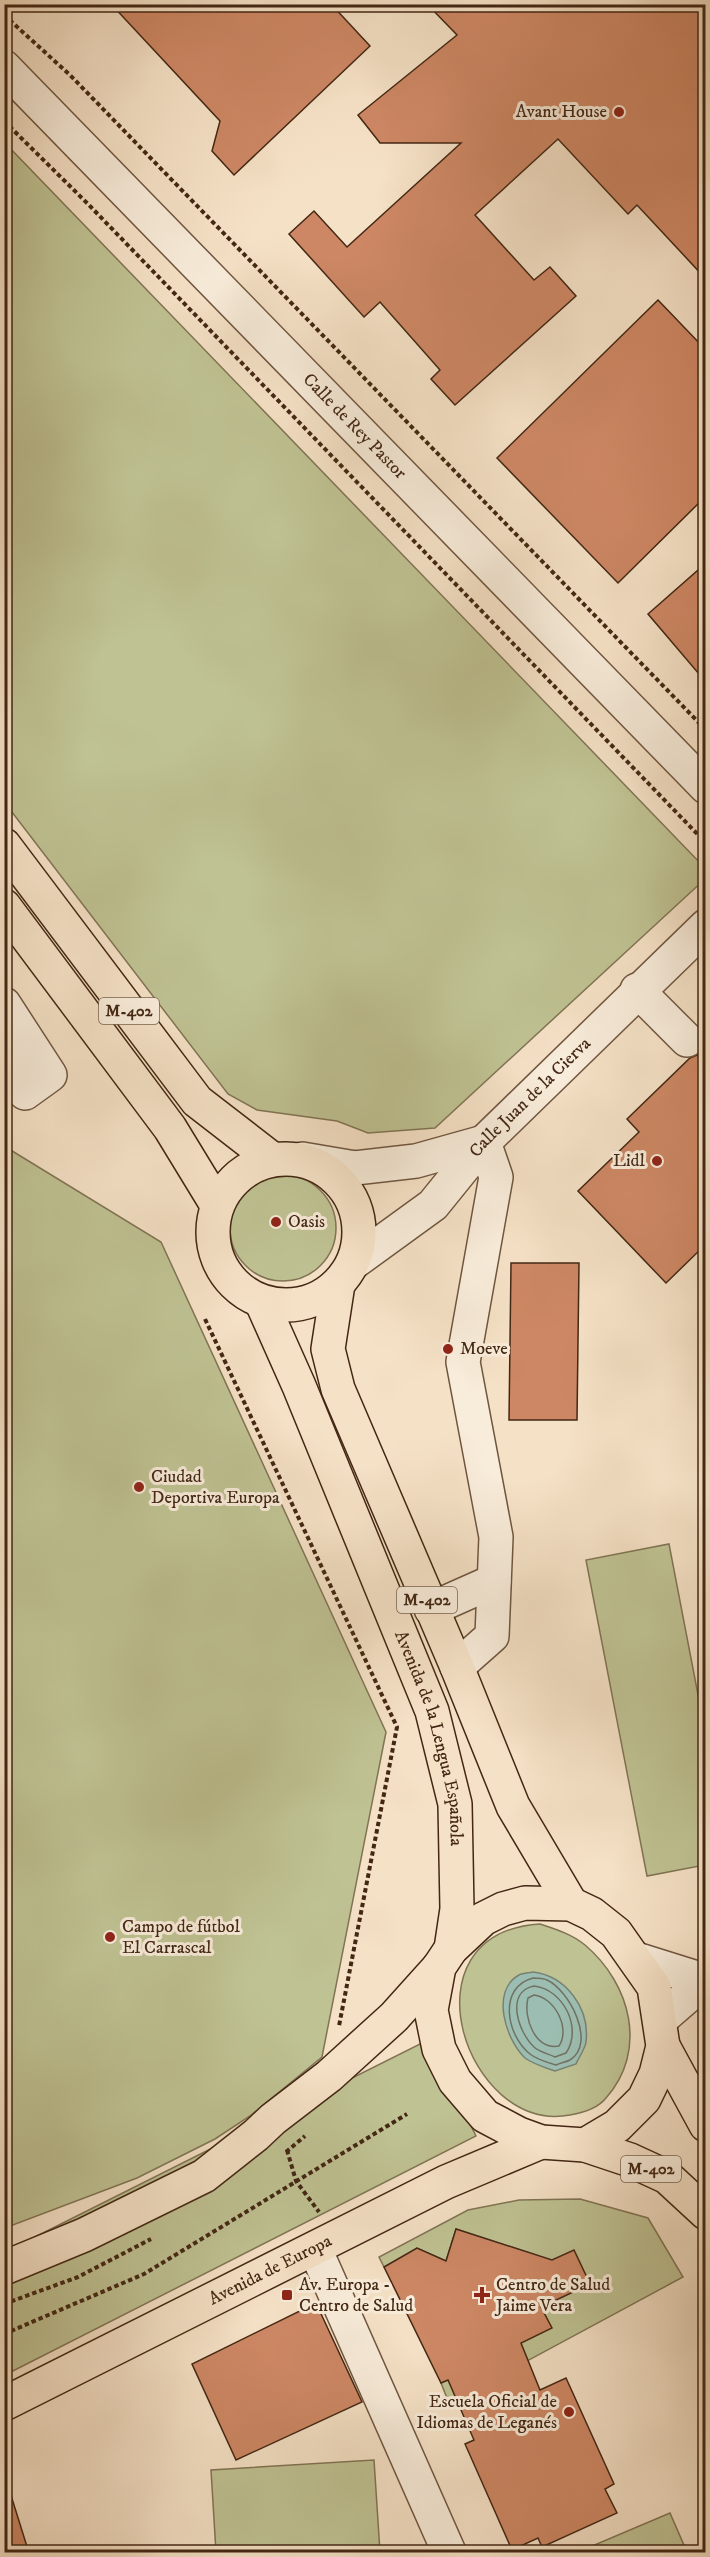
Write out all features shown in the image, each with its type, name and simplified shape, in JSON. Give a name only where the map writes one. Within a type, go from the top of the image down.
[{"type":"main road","name":"M-402","points":[[4,845],[198,1101],[287,1159],[326,1169],[345,1188],[357,1211],[360,1238],[345,1273],[328,1349],[338,1389],[457,1667],[513,1806],[571,1904]]},
{"type":"main road","name":"M-402","points":[[8,914],[170,1128],[217,1205]]},
{"type":"main road","points":[[287,1159],[248,1168],[229,1183],[217,1205],[212,1222],[213,1248],[225,1274],[243,1293],[262,1302],[288,1306],[318,1299],[345,1273]]},
{"type":"main road","name":"Avenida de la Lengua Española","points":[[262,1302],[299,1386],[432,1711],[455,1803],[456,1909],[445,1958]]},
{"type":"main road","points":[[4,2268],[84,2235],[186,2187],[223,2163],[273,2119],[329,2076],[385,2026],[483,1919],[503,1908],[525,1903],[571,1904],[592,1914],[616,1933],[654,1987],[662,2033],[705,2125]]},
{"type":"main road","name":"M-402","points":[[445,1958],[431,2010],[439,2049],[455,2081],[485,2116],[519,2134],[541,2142],[585,2145],[630,2160],[667,2177],[705,2213]]},
{"type":"main road","points":[[585,2145],[617,2126],[644,2099],[656,2074],[662,2033]]},
{"type":"main road","name":"Avenida de Europa","points":[[4,2404],[464,2174],[541,2142]]},
{"type":"street","name":"Calle de Rey Pastor","points":[[4,67],[705,787]]},
{"type":"street","name":"Calle Juan de la Cierva","points":[[345,1273],[433,1205],[484,1142],[705,926]]},
{"type":"street","points":[[638,990],[687,1040]]},
{"type":"street","points":[[4,1004],[50,1075],[25,1093],[4,1060]]},
{"type":"street","points":[[287,1159],[355,1168],[416,1161],[484,1142],[496,1177],[463,1362],[496,1537],[492,1636],[457,1667]]},
{"type":"street","points":[[431,1609],[494,1581]]},
{"type":"street","points":[[636,1959],[704,1980],[662,2033]]},
{"type":"street","points":[[324,2244],[449,2553]]},
{"type":"path","points":[[4,15],[70,75],[705,730]]},
{"type":"path","points":[[4,121],[105,221],[705,843]]},
{"type":"path","points":[[205,1319],[397,1727],[338,2029]]},
{"type":"path","points":[[4,2334],[144,2274],[408,2114]]},
{"type":"path","points":[[273,2119],[286,2140],[296,2181],[321,2215],[324,2244]]},
{"type":"green space","points":[[5,143],[705,868],[705,879],[435,1128],[368,1133],[337,1121],[257,1110],[228,1094],[5,803]]},
{"type":"green space","name":"Ciudad Deportiva Europa","points":[[4,1146],[161,1242],[386,1732],[322,2057],[250,2116],[215,2139],[137,2178],[5,2228]]},
{"type":"green space","points":[[283,1175],[303,1179],[321,1190],[332,1208],[336,1228],[332,1248],[321,1266],[303,1277],[283,1281],[263,1277],[245,1266],[234,1248],[230,1228],[234,1208],[245,1190],[263,1179]]},
{"type":"green space","points":[[669,1544],[705,1731],[705,1865],[647,1876],[586,1560]]},
{"type":"green space","points":[[540,1924],[575,1938],[601,1961],[614,1979],[623,1998],[628,2018],[630,2039],[627,2060],[619,2080],[599,2105],[570,2115],[533,2113],[502,2095],[478,2066],[463,2030],[460,1994],[471,1960],[497,1936]]},
{"type":"green space","points":[[428,2040],[476,2136],[5,2375],[5,2252]]},
{"type":"green space","points":[[580,2199],[648,2218],[683,2277],[449,2403],[441,2383],[551,2328],[541,2307],[590,2284],[574,2251],[533,2269],[536,2255],[456,2229],[446,2261],[417,2248],[384,2267],[379,2257],[468,2210],[519,2200]]},
{"type":"green space","points":[[374,2460],[380,2552],[216,2552],[211,2470]]},
{"type":"green space","points":[[670,2513],[687,2552],[578,2552]]},
{"type":"water","points":[[533,1972],[556,1980],[565,1987],[580,2006],[586,2029],[586,2042],[576,2064],[555,2071],[540,2066],[525,2058],[512,2040],[504,2016],[505,1992],[510,1982],[519,1975]]},
{"type":"building","points":[[111,4],[331,4],[370,46],[234,175],[212,151],[220,121]]},
{"type":"building","points":[[427,4],[705,4],[705,278],[637,205],[628,214],[558,139],[475,215],[534,280],[550,267],[576,296],[455,405],[431,379],[440,370],[380,302],[364,317],[289,234],[314,211],[347,247],[461,143],[380,143],[358,115],[457,35]]},
{"type":"building","points":[[658,300],[705,349],[705,497],[618,583],[497,458]]},
{"type":"building","points":[[705,564],[705,681],[648,614]]},
{"type":"building","name":"Lidl","points":[[697,1055],[705,1064],[705,1245],[666,1283],[578,1191],[639,1132],[627,1119],[690,1058]]},
{"type":"building","points":[[511,1263],[579,1263],[577,1420],[509,1420]]},
{"type":"building","points":[[456,2229],[552,2260],[574,2250],[590,2284],[541,2307],[552,2328],[521,2343],[540,2390],[566,2378],[614,2484],[605,2489],[617,2513],[542,2547],[538,2538],[512,2550],[465,2444],[474,2440],[448,2380],[441,2383],[384,2267],[417,2248],[446,2261]]},
{"type":"building","points":[[316,2303],[362,2402],[236,2460],[192,2364]]},
{"type":"building","points":[[9,2489],[29,2553],[4,2553],[4,2490]]},
{"type":"place","name":"Avant House","points":[[619,112]]},
{"type":"place","name":"Lidl","points":[[657,1161]]},
{"type":"place","name":"Oasis","points":[[276,1222]]},
{"type":"place","name":"Moeve","points":[[448,1349]]},
{"type":"place","name":"Ciudad Deportiva Europa","points":[[139,1487]]},
{"type":"place","name":"Campo de fútbol El Carrascal","points":[[110,1937]]},
{"type":"place","name":"Av. Europa - Centro de Salud","points":[[287,2295]]},
{"type":"place","name":"Centro de Salud Jaime Vera","points":[[482,2295]]},
{"type":"place","name":"Escuela Oficial de Idiomas de Leganés","points":[[569,2412]]}]
